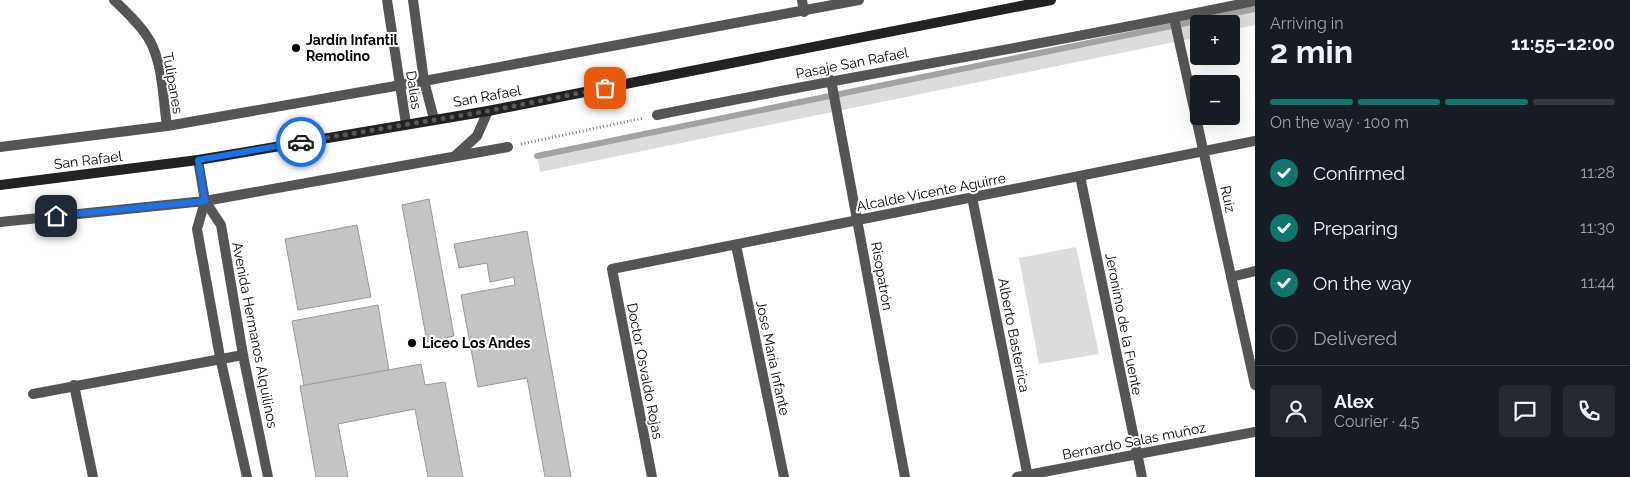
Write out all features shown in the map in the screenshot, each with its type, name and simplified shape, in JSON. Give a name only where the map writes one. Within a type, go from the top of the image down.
[{"type":"main road","points":[[975,15],[1014,0]]},
{"type":"main road","points":[[975,15],[1051,0]]},
{"type":"main road","name":"San Rafael","points":[[0,185],[198,160],[488,111],[975,15]]},
{"type":"street","name":"Tulipanes","points":[[114,0],[140,26],[151,42],[157,60],[167,126]]},
{"type":"street","name":"Dalias","points":[[387,0],[406,124]]},
{"type":"street","name":"Dalias","points":[[413,0],[424,81],[434,119]]},
{"type":"street","points":[[802,0],[804,12]]},
{"type":"street","name":"San Rafael","points":[[0,147],[167,126],[399,86],[804,12],[859,0]]},
{"type":"street","name":"Pasaje San Rafael","points":[[657,115],[831,80],[1174,18],[1255,1]]},
{"type":"street","name":"Ruiz","points":[[1174,18],[1255,386]]},
{"type":"street","name":"Risopatrón","points":[[831,80],[905,477]]},
{"type":"street","points":[[454,157],[477,136],[488,111]]},
{"type":"street","name":"Alcalde Vicente Aguirre","points":[[612,269],[1255,141]]},
{"type":"street","points":[[0,222],[205,201],[508,147]]},
{"type":"street","name":"Avenida Hermanos Alquilinos","points":[[198,160],[205,201],[198,229],[220,357],[247,477]]},
{"type":"street","name":"Jeronimo de la Fuente","points":[[1080,176],[1142,477]]},
{"type":"street","name":"Alberto Basterrica","points":[[972,197],[1024,476]]},
{"type":"street","name":"Avenida Hermanos Alquilinos","points":[[205,201],[221,225],[243,355],[268,477]]},
{"type":"street","name":"Jose Maria Infante","points":[[736,245],[784,477]]},
{"type":"street","name":"Doctor Osvaldo Rojas","points":[[612,269],[652,477]]},
{"type":"street","points":[[1231,276],[1255,272]]},
{"type":"street","points":[[33,394],[220,357],[243,355]]},
{"type":"street","points":[[74,385],[93,477]]},
{"type":"street","name":"Bernardo Salas muñoz","points":[[1024,476],[1255,432]]},
{"type":"path","points":[[508,147],[657,115]]},
{"type":"shaded area","points":[[1255,9],[1255,25],[1240,28],[1240,15],[1226,15]]},
{"type":"shaded area","points":[[1190,22],[1190,39],[540,172],[537,156]]},
{"type":"shaded area","points":[[1076,247],[1099,354],[1039,364],[1019,258]]},
{"type":"building","points":[[429,199],[454,336],[427,342],[402,205]]},
{"type":"building","points":[[357,225],[371,297],[298,310],[285,239]]},
{"type":"building","points":[[527,231],[571,477],[545,477],[527,378],[478,387],[461,295],[515,285],[514,277],[490,282],[487,263],[459,268],[454,244]]},
{"type":"building","points":[[378,305],[389,371],[304,386],[292,321]]},
{"type":"building","points":[[421,364],[425,385],[445,382],[463,477],[428,477],[415,409],[338,424],[348,477],[316,477],[300,386]]},
{"type":"waterway","points":[[537,156],[1255,9]]},
{"type":"way so far","points":[[301,142],[488,111],[605,88]]},
{"type":"place","name":"Jardín Infantil Remolino","points":[[296,48]]},
{"type":"place","name":"Liceo Los Andes","points":[[412,343]]},
{"type":"route","points":[[56,216],[205,201],[198,160],[301,142]]}]
